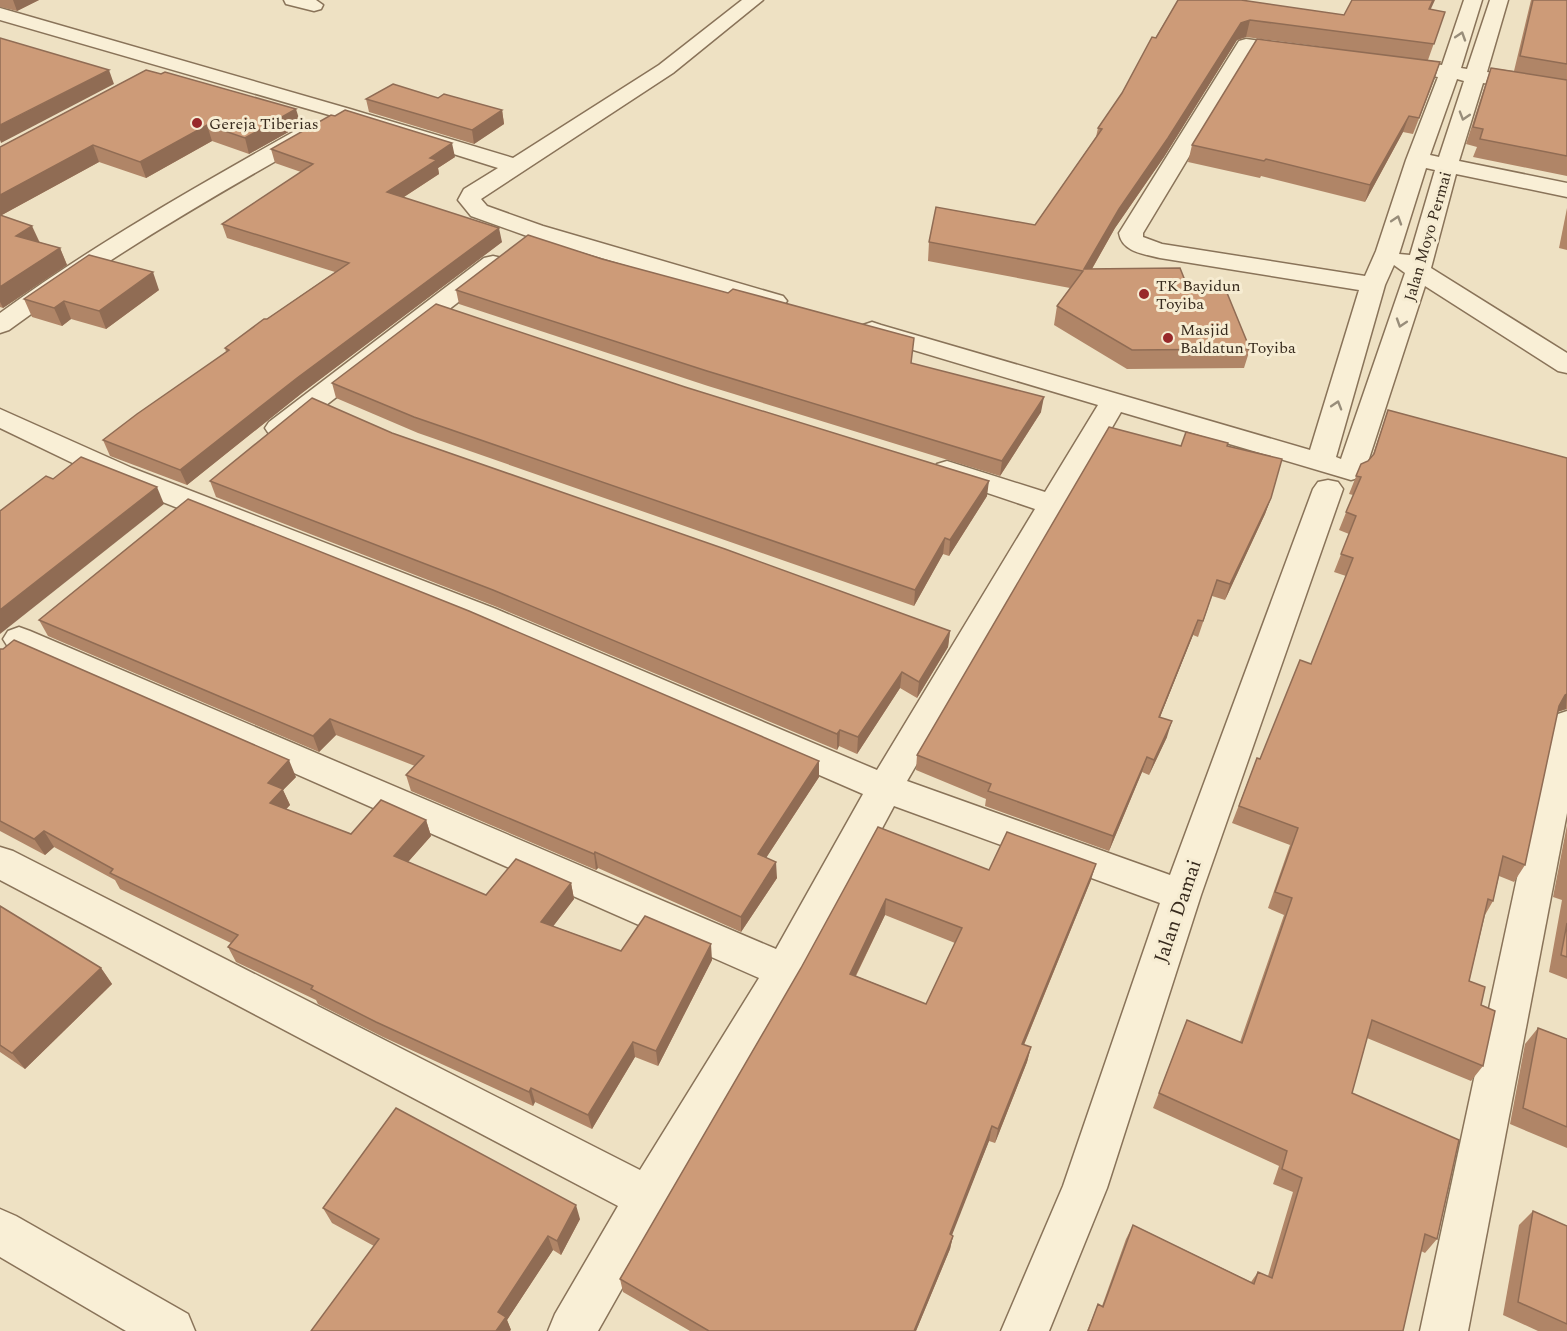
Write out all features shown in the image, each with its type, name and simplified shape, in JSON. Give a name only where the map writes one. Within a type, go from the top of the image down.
[{"type":"street","points":[[293,0],[314,5]]},
{"type":"street","points":[[754,0],[666,69],[472,194],[469,200],[479,211],[535,231],[796,308]]},
{"type":"street","name":"Jalan Moyo Permai","points":[[1333,474],[1373,285],[1388,250],[1416,160],[1450,71],[1473,0]]},
{"type":"street","name":"Jalan Moyo Permai","points":[[1333,474],[1418,271],[1447,166],[1499,0]]},
{"type":"street","points":[[0,14],[343,113],[516,166]]},
{"type":"street","points":[[0,31],[22,20]]},
{"type":"street","points":[[1314,54],[1246,45],[1131,233],[1132,240],[1139,245],[1160,251],[1373,285]]},
{"type":"street","points":[[1371,61],[1567,90]]},
{"type":"street","points":[[153,75],[173,64]]},
{"type":"street","points":[[0,325],[151,223],[343,113]]},
{"type":"street","points":[[1416,160],[1567,190]]},
{"type":"street","points":[[260,443],[535,231]]},
{"type":"street","points":[[1388,250],[1567,365]]},
{"type":"street","points":[[434,307],[467,318]]},
{"type":"street","points":[[853,324],[1114,401],[1333,474]]},
{"type":"street","points":[[313,401],[341,413]]},
{"type":"street","points":[[572,1331],[648,1198],[786,971],[885,788],[960,637],[1052,504],[1114,401]]},
{"type":"street","points":[[0,417],[122,475],[485,617],[885,788],[1182,895]]},
{"type":"street","points":[[922,462],[1052,504]]},
{"type":"street","name":"Jalan Damai","points":[[1025,1331],[1085,1188],[1182,895],[1333,474]]},
{"type":"street","points":[[162,522],[215,479]]},
{"type":"street","points":[[22,637],[786,971]]},
{"type":"street","points":[[1444,1331],[1567,724]]},
{"type":"street","points":[[0,862],[648,1198]]},
{"type":"street","points":[[0,1232],[171,1331]]},
{"type":"building","points":[[1178,0],[1241,0],[1344,15],[1352,0],[1433,0],[1429,9],[1445,12],[1434,44],[1250,20],[1241,23],[1168,138],[1119,209],[1084,269],[1180,268],[1188,288],[1225,288],[1250,349],[1132,350],[1057,306],[1083,271],[929,242],[936,207],[1035,225],[1102,129],[1098,128],[1122,93],[1152,37],[1156,38]]},
{"type":"building","points":[[1533,0],[1567,0],[1567,64],[1520,56]]},
{"type":"building","points":[[0,38],[109,70],[0,125]]},
{"type":"building","points":[[1257,39],[1440,62],[1419,118],[1409,116],[1370,185],[1266,159],[1264,161],[1192,145]]},
{"type":"building","points":[[1491,68],[1567,80],[1567,156],[1480,139],[1483,129],[1473,127]]},
{"type":"building","points":[[146,70],[161,74],[165,72],[296,109],[245,138],[207,125],[140,162],[93,145],[0,195],[0,147]]},
{"type":"building","points":[[393,84],[438,98],[444,94],[502,110],[472,130],[366,99]]},
{"type":"building","points":[[345,110],[452,143],[430,158],[437,160],[387,192],[499,228],[297,378],[180,470],[103,440],[229,350],[225,348],[264,319],[349,263],[222,224],[313,164],[271,149],[331,115],[335,116]]},
{"type":"building","points":[[0,215],[32,226],[16,236],[60,248],[0,287]]},
{"type":"building","points":[[528,235],[602,259],[728,293],[733,289],[914,338],[911,363],[1044,397],[1002,461],[707,371],[456,290]]},
{"type":"building","points":[[89,255],[153,272],[99,311],[64,301],[54,308],[24,299]]},
{"type":"building","points":[[436,304],[685,387],[989,481],[950,540],[945,538],[915,590],[414,417],[332,383]]},
{"type":"building","points":[[312,398],[392,433],[725,549],[950,631],[919,682],[902,672],[858,737],[840,730],[837,734],[493,590],[210,481]]},
{"type":"building","points":[[1388,410],[1567,458],[1567,694],[1559,706],[1525,865],[1503,856],[1493,901],[1488,899],[1469,981],[1485,987],[1481,1005],[1495,1011],[1483,1066],[1372,1020],[1352,1093],[1459,1140],[1437,1239],[1425,1234],[1403,1331],[1088,1331],[1098,1304],[1103,1307],[1133,1225],[1254,1284],[1258,1272],[1272,1278],[1302,1178],[1282,1169],[1287,1151],[1159,1093],[1187,1020],[1242,1043],[1292,898],[1275,892],[1298,828],[1239,806],[1257,758],[1260,759],[1300,660],[1311,664],[1353,558],[1341,554],[1356,516],[1346,512],[1361,477],[1356,476],[1361,464],[1368,461],[1374,454]]},
{"type":"building","points":[[1109,427],[1181,446],[1186,432],[1228,443],[1227,446],[1282,459],[1271,498],[1230,584],[1217,580],[1203,621],[1198,620],[1159,717],[1172,721],[1154,760],[1147,757],[1113,836],[988,791],[991,784],[917,755]]},
{"type":"building","points":[[81,457],[157,487],[0,610],[0,511],[46,476],[53,479]]},
{"type":"building","points":[[188,499],[469,611],[819,761],[758,854],[776,862],[741,917],[595,852],[594,854],[406,775],[424,756],[330,719],[313,736],[39,620]]},
{"type":"building","points":[[14,640],[289,760],[268,783],[283,789],[270,803],[351,834],[381,800],[426,820],[394,856],[486,895],[516,859],[571,883],[541,922],[621,951],[645,916],[711,944],[656,1051],[633,1042],[588,1115],[531,1088],[529,1092],[376,1022],[311,989],[313,986],[228,947],[238,935],[110,873],[113,869],[44,831],[34,839],[0,821],[0,649]]},
{"type":"building","points":[[878,827],[989,870],[1007,832],[1096,864],[1022,1044],[1031,1047],[998,1129],[992,1126],[950,1234],[953,1236],[914,1331],[709,1331],[620,1279],[801,968]],"holes":[[[886,899],[962,928],[926,1004],[850,974]]]},
{"type":"building","points":[[0,906],[101,968],[12,1053],[0,1045]]},
{"type":"building","points":[[1567,923],[1567,957],[1561,955]]},
{"type":"building","points":[[1538,1028],[1567,1039],[1567,1127],[1523,1108]]},
{"type":"building","points":[[396,1108],[576,1205],[557,1241],[548,1236],[498,1312],[506,1317],[496,1331],[311,1331],[379,1239],[323,1208]]},
{"type":"building","points":[[1533,1211],[1567,1226],[1567,1324],[1518,1302]]},
{"type":"place","name":"Gereja Tiberias","points":[[197,123]]},
{"type":"place","name":"TK Bayidun Toyiba","points":[[1144,294]]},
{"type":"place","name":"Masjid Baldatun Toyiba","points":[[1168,338]]}]
